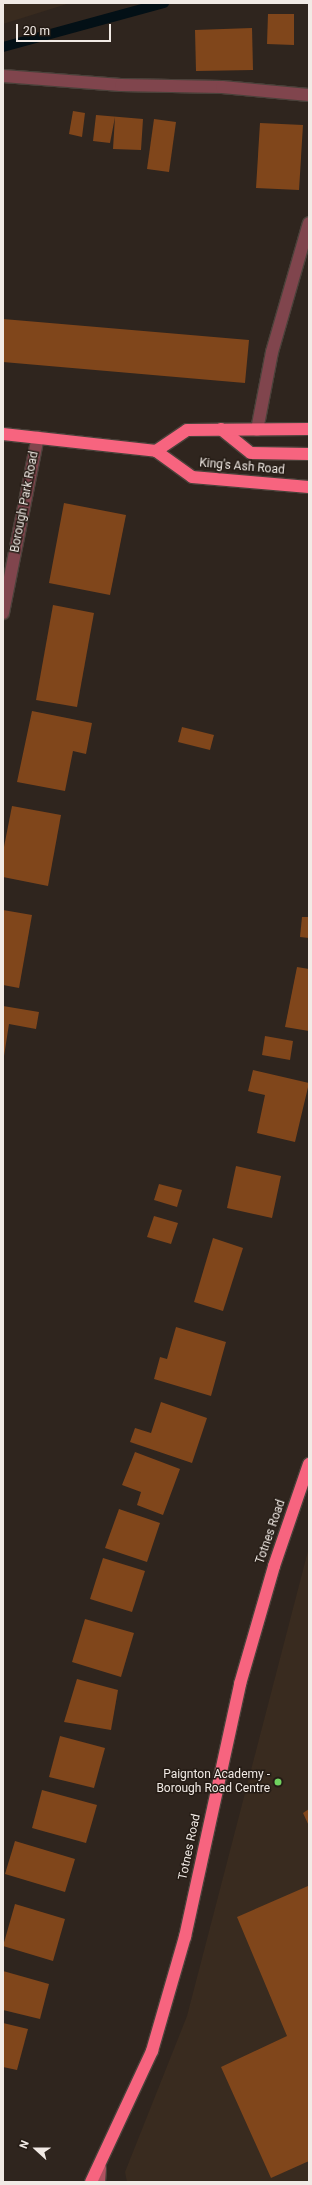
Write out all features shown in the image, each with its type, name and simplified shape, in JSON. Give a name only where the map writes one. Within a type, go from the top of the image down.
[{"type":"highway","points":[[221,429],[251,452],[309,454]]},
{"type":"highway","points":[[156,451],[187,430],[309,429]]},
{"type":"highway","name":"King's Ash Road","points":[[3,434],[156,451],[192,477],[309,487]]},
{"type":"highway","name":"Totnes Road","points":[[91,2182],[100,2168],[152,2051],[185,1937],[240,1684],[274,1566],[309,1464]]},
{"type":"main road","points":[[99,2182],[100,2168]]},
{"type":"street","points":[[3,76],[121,85],[222,87],[309,96]]},
{"type":"street","points":[[257,430],[272,352],[309,224]]},
{"type":"street","name":"Borough Park Road","points":[[3,613],[38,437]]},
{"type":"shaded area","points":[[3,3],[70,3],[3,24]]},
{"type":"shaded area","name":"Paignton Academy - Borough Road Centre","points":[[309,1547],[309,2182],[127,2182],[125,2172],[187,2016]]},
{"type":"building","points":[[268,14],[294,14],[294,45],[267,44]]},
{"type":"building","points":[[252,28],[253,70],[196,71],[195,30]]},
{"type":"building","points":[[73,111],[85,113],[82,137],[69,134]]},
{"type":"building","points":[[96,115],[143,119],[141,150],[113,149],[115,117],[110,143],[93,141]]},
{"type":"building","points":[[154,119],[176,122],[169,172],[147,169]]},
{"type":"building","points":[[260,123],[303,125],[299,190],[256,188]]},
{"type":"building","points":[[3,319],[249,340],[245,383],[3,362]]},
{"type":"building","points":[[64,503],[126,515],[110,595],[49,583]]},
{"type":"building","points":[[53,605],[94,613],[77,707],[36,700]]},
{"type":"building","points":[[32,711],[92,723],[86,754],[73,751],[65,791],[17,782]]},
{"type":"building","points":[[182,727],[214,735],[210,750],[178,742]]},
{"type":"building","points":[[12,806],[61,815],[48,886],[3,877],[3,852]]},
{"type":"building","points":[[3,910],[32,915],[19,988],[3,985]]},
{"type":"building","points":[[302,917],[309,917],[309,938],[300,937]]},
{"type":"building","points":[[297,967],[309,969],[309,1031],[285,1027]]},
{"type":"building","points":[[3,1006],[39,1012],[36,1029],[9,1024],[4,1056]]},
{"type":"building","points":[[265,1036],[293,1041],[290,1060],[262,1055]]},
{"type":"building","points":[[253,1070],[309,1083],[295,1142],[257,1133],[265,1095],[248,1091]]},
{"type":"building","points":[[236,1166],[281,1176],[272,1218],[227,1208]]},
{"type":"building","points":[[159,1184],[182,1190],[177,1207],[154,1200]]},
{"type":"building","points":[[154,1216],[178,1223],[171,1244],[147,1237]]},
{"type":"building","points":[[213,1238],[243,1248],[223,1311],[194,1302]]},
{"type":"building","points":[[176,1327],[226,1342],[211,1396],[154,1379],[160,1357],[167,1359]]},
{"type":"building","points":[[161,1402],[207,1418],[192,1463],[130,1442],[135,1428],[151,1433]]},
{"type":"building","points":[[135,1452],[180,1469],[163,1515],[137,1505],[141,1492],[122,1485]]},
{"type":"building","points":[[119,1509],[160,1523],[147,1562],[105,1548]]},
{"type":"building","points":[[103,1558],[145,1571],[132,1612],[90,1599]]},
{"type":"building","points":[[85,1619],[134,1633],[121,1677],[72,1662]]},
{"type":"building","points":[[77,1679],[118,1690],[111,1730],[64,1722]]},
{"type":"building","points":[[60,1736],[105,1748],[94,1788],[49,1777]]},
{"type":"building","points":[[42,1790],[97,1805],[86,1843],[32,1828]]},
{"type":"building","points":[[309,1809],[309,1826],[303,1813]]},
{"type":"building","points":[[15,1841],[75,1859],[65,1892],[5,1874]]},
{"type":"building","points":[[308,1886],[309,2161],[271,2178],[221,2067],[287,2036],[237,1917]]},
{"type":"building","points":[[15,1904],[65,1919],[53,1961],[3,1946]]},
{"type":"building","points":[[3,1971],[49,1984],[40,2019],[3,2010]]},
{"type":"building","points":[[3,2023],[28,2029],[17,2070],[3,2067]]},
{"type":"waterway","points":[[3,47],[164,3]]},
{"type":"place","name":"Paignton Academy - Borough Road Centre","points":[[278,1782]]}]
